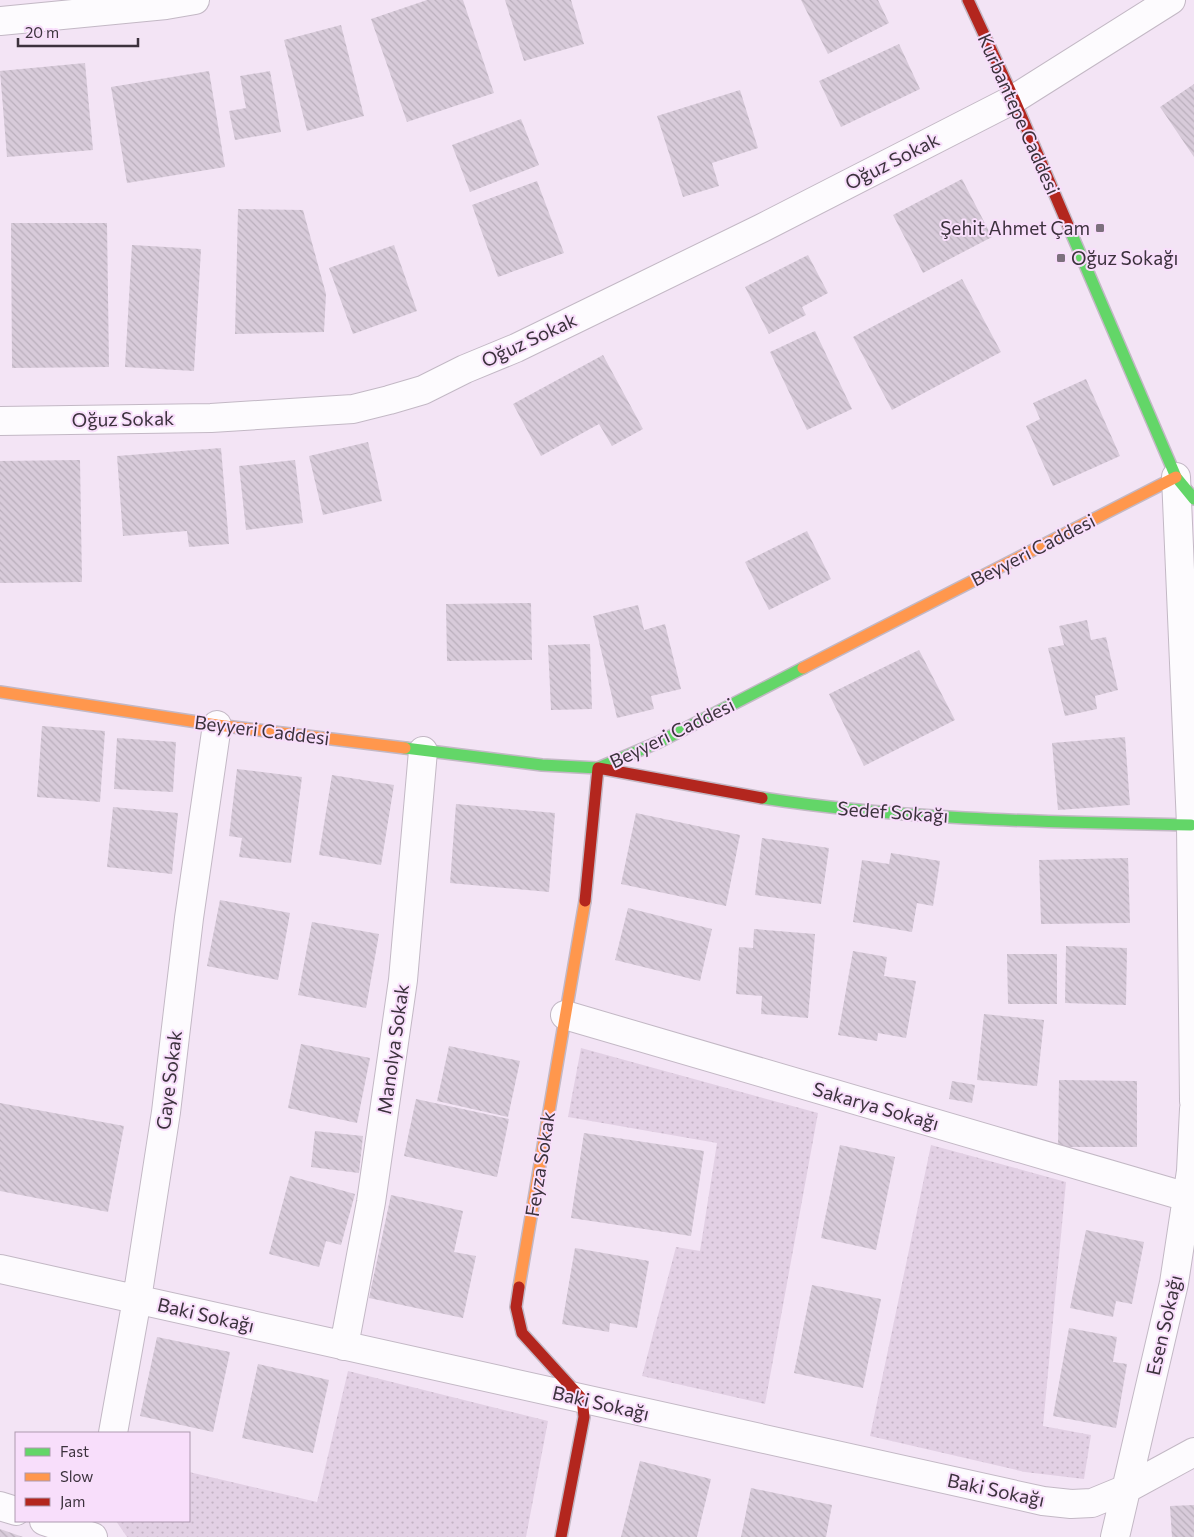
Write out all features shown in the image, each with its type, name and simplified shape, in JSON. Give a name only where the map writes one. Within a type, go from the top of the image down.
[{"type":"street","points":[[0,22],[166,5],[195,0]]},
{"type":"street","name":"Kurbantepe Caddesi","points":[[968,0],[1194,499]]},
{"type":"street","name":"Oğuz Sokak","points":[[0,420],[211,418],[353,409],[423,390],[465,369],[516,348],[762,228],[1014,99],[1171,0]]},
{"type":"street","points":[[1185,479],[1194,1101]]},
{"type":"street","name":"Beyyeri Caddesi","points":[[0,692],[217,725],[542,765],[598,768],[659,742],[1185,479]]},
{"type":"street","name":"Gaye Sokak","points":[[113,1432],[137,1299],[166,1112],[189,918],[217,725]]},
{"type":"street","name":"Manolya Sokak","points":[[344,1346],[371,1202],[403,980],[423,750]]},
{"type":"street","name":"Sedef Sokağı","points":[[598,768],[800,804],[889,813],[1084,823],[1191,825]]},
{"type":"street","name":"Feyza Sokak","points":[[582,1398],[522,1333],[516,1307],[585,900],[598,768]]},
{"type":"street","name":"Sakarya Sokağı","points":[[565,1015],[1187,1196]]},
{"type":"street","name":"Esen Sokağı","points":[[1115,1537],[1174,1283],[1191,1171],[1194,1109]]},
{"type":"street","name":"Baki Sokağı","points":[[0,1269],[1043,1502],[1092,1503],[1126,1489],[1194,1452]]},
{"type":"street","points":[[561,1537],[584,1417],[582,1398]]},
{"type":"street","points":[[0,1506],[15,1511]]},
{"type":"street","points":[[47,1522],[94,1537],[98,1522]]},
{"type":"shaded area","points":[[581,1048],[818,1113],[765,1404],[642,1376],[676,1247],[700,1251],[717,1143],[568,1117]]},
{"type":"shaded area","points":[[931,1145],[1066,1182],[1043,1426],[1091,1435],[1084,1479],[1025,1472],[870,1436]]},
{"type":"shaded area","points":[[348,1371],[548,1421],[526,1537],[127,1537],[117,1522],[190,1522],[190,1472],[317,1502]]},
{"type":"building","points":[[427,0],[463,0],[494,93],[407,122],[371,19]]},
{"type":"building","points":[[505,0],[571,0],[584,44],[524,61]]},
{"type":"building","points":[[801,0],[878,0],[889,23],[828,54]]},
{"type":"building","points":[[341,25],[364,116],[307,131],[284,40]]},
{"type":"building","points":[[899,44],[920,89],[841,127],[819,81]]},
{"type":"building","points":[[85,63],[93,150],[7,157],[0,71]]},
{"type":"building","points":[[209,71],[225,167],[127,183],[111,87]]},
{"type":"building","points":[[270,71],[281,132],[235,140],[229,111],[246,108],[240,76]]},
{"type":"building","points":[[1194,84],[1194,157],[1160,107]]},
{"type":"building","points":[[740,90],[758,148],[712,163],[719,186],[683,197],[657,116]]},
{"type":"building","points":[[521,119],[539,165],[470,192],[452,145]]},
{"type":"building","points":[[962,179],[992,237],[923,273],[893,215]]},
{"type":"building","points":[[537,181],[564,253],[498,277],[472,205]]},
{"type":"building","points":[[238,209],[303,210],[326,294],[324,332],[235,334]]},
{"type":"building","points":[[11,223],[107,223],[109,367],[12,368]]},
{"type":"building","points":[[132,245],[201,249],[194,371],[125,367]]},
{"type":"building","points":[[394,245],[417,311],[353,334],[329,268]]},
{"type":"building","points":[[808,255],[828,293],[802,307],[806,315],[769,334],[745,287]]},
{"type":"building","points":[[962,279],[1001,352],[892,410],[853,337]]},
{"type":"building","points":[[815,331],[852,409],[807,430],[770,352]]},
{"type":"building","points":[[603,355],[643,429],[612,446],[599,424],[541,456],[513,404]]},
{"type":"building","points":[[1086,379],[1120,456],[1053,486],[1026,426],[1040,419],[1033,403]]},
{"type":"building","points":[[368,442],[382,501],[323,515],[309,456]]},
{"type":"building","points":[[221,448],[229,544],[189,547],[187,531],[123,536],[117,456]]},
{"type":"building","points":[[80,460],[82,582],[0,583],[0,461]]},
{"type":"building","points":[[295,460],[303,523],[246,530],[239,466]]},
{"type":"building","points":[[807,531],[831,579],[769,610],[745,562]]},
{"type":"building","points":[[531,603],[532,660],[447,661],[446,604]]},
{"type":"building","points":[[638,605],[644,630],[665,624],[681,689],[651,696],[654,709],[617,718],[593,616]]},
{"type":"building","points":[[1087,620],[1091,640],[1106,637],[1118,690],[1095,696],[1097,709],[1065,716],[1048,648],[1064,645],[1059,626]]},
{"type":"building","points":[[590,644],[592,709],[551,710],[548,645]]},
{"type":"building","points":[[919,650],[955,720],[864,766],[829,694]]},
{"type":"building","points":[[42,726],[105,731],[100,802],[37,797]]},
{"type":"building","points":[[1125,737],[1130,805],[1058,810],[1052,743]]},
{"type":"building","points":[[117,738],[176,742],[173,792],[114,789]]},
{"type":"building","points":[[237,769],[302,777],[291,863],[239,857],[242,838],[229,836]]},
{"type":"building","points":[[332,775],[394,785],[381,865],[319,855]]},
{"type":"building","points":[[456,804],[555,813],[549,892],[450,883]]},
{"type":"building","points":[[113,807],[178,813],[172,874],[107,867]]},
{"type":"building","points":[[636,813],[740,835],[726,906],[621,884]]},
{"type":"building","points":[[762,838],[829,848],[821,904],[755,895]]},
{"type":"building","points":[[891,853],[940,861],[933,906],[917,903],[912,932],[853,922],[862,860],[889,864]]},
{"type":"building","points":[[1128,858],[1130,923],[1041,924],[1039,860]]},
{"type":"building","points":[[220,900],[290,913],[278,980],[207,966]]},
{"type":"building","points":[[628,908],[712,929],[700,981],[615,960]]},
{"type":"building","points":[[312,922],[379,934],[366,1008],[298,995]]},
{"type":"building","points":[[754,929],[815,934],[808,1018],[761,1014],[762,996],[736,994],[739,947],[753,948]]},
{"type":"building","points":[[1066,946],[1127,948],[1126,1005],[1065,1003]]},
{"type":"building","points":[[853,951],[887,957],[884,976],[916,981],[906,1038],[878,1033],[877,1041],[838,1035]]},
{"type":"building","points":[[1007,954],[1057,954],[1057,1004],[1008,1004]]},
{"type":"building","points":[[984,1014],[1044,1020],[1037,1086],[977,1080]]},
{"type":"building","points":[[301,1044],[370,1058],[357,1123],[288,1108]]},
{"type":"building","points":[[449,1046],[520,1061],[508,1117],[437,1101]]},
{"type":"building","points":[[1059,1080],[1137,1081],[1137,1147],[1058,1147]]},
{"type":"building","points":[[952,1081],[975,1085],[972,1103],[949,1099]]},
{"type":"building","points":[[416,1099],[509,1119],[497,1177],[404,1156]]},
{"type":"building","points":[[0,1103],[124,1126],[108,1212],[0,1191]]},
{"type":"building","points":[[315,1131],[363,1136],[359,1173],[311,1167]]},
{"type":"building","points":[[584,1133],[704,1151],[691,1236],[571,1218]]},
{"type":"building","points":[[840,1145],[895,1157],[876,1250],[821,1238]]},
{"type":"building","points":[[290,1176],[355,1194],[341,1245],[326,1241],[319,1267],[269,1254]]},
{"type":"building","points":[[391,1195],[463,1211],[454,1252],[476,1256],[463,1318],[369,1298]]},
{"type":"building","points":[[1086,1230],[1144,1242],[1132,1304],[1116,1301],[1113,1317],[1070,1308]]},
{"type":"building","points":[[575,1248],[649,1261],[637,1328],[610,1323],[609,1332],[562,1324]]},
{"type":"building","points":[[812,1285],[881,1299],[863,1388],[794,1373]]},
{"type":"building","points":[[1069,1328],[1117,1337],[1113,1362],[1127,1364],[1116,1428],[1053,1416]]},
{"type":"building","points":[[157,1337],[230,1352],[213,1432],[140,1416]]},
{"type":"building","points":[[258,1364],[329,1380],[313,1453],[242,1438]]},
{"type":"building","points":[[640,1461],[711,1479],[697,1537],[621,1537]]},
{"type":"building","points":[[751,1488],[832,1505],[826,1537],[741,1537]]},
{"type":"building","points":[[1194,1505],[1194,1537],[1172,1537],[1170,1506]]},
{"type":"building","points":[[0,1529],[23,1537],[0,1537]]},
{"type":"traffic: fast","points":[[1070,230],[1176,477],[1194,499]]},
{"type":"traffic: fast","points":[[405,748],[542,765],[598,768],[659,742],[803,668]]},
{"type":"traffic: fast","points":[[762,798],[868,811],[976,819],[1191,825]]},
{"type":"traffic: slow","points":[[803,668],[1176,477]]},
{"type":"traffic: slow","points":[[0,692],[217,725],[405,748]]},
{"type":"traffic: slow","points":[[519,1287],[585,901]]},
{"type":"traffic: jam","points":[[968,0],[1014,99],[1070,230]]},
{"type":"traffic: jam","points":[[585,901],[598,768],[762,798]]},
{"type":"traffic: jam","points":[[519,1287],[516,1307],[522,1333],[582,1399],[584,1417],[561,1537]]},
{"type":"place","name":"Şehit Ahmet Çam","points":[[1100,228]]},
{"type":"place","name":"Oğuz Sokağı","points":[[1061,258]]}]
